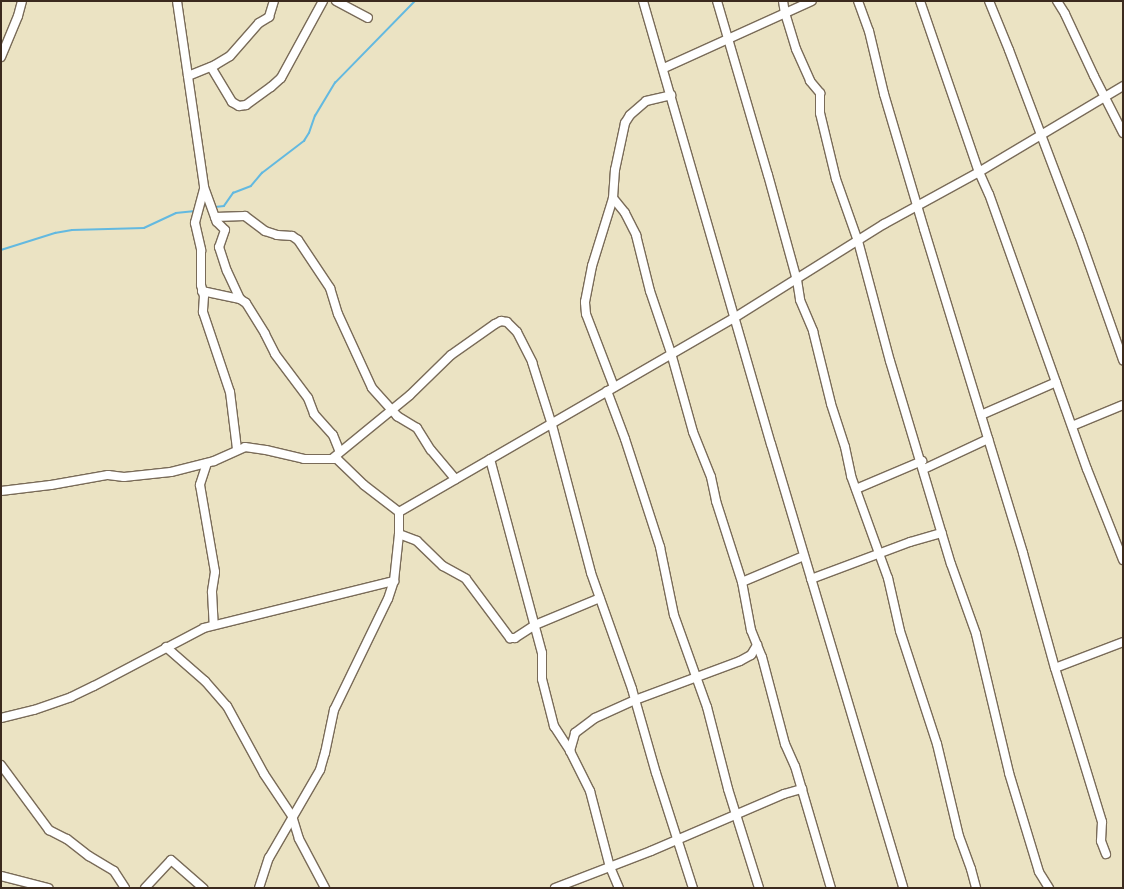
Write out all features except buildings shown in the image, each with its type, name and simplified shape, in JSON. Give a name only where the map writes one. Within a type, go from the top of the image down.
[{"type":"street","points":[[1,57],[16,22],[22,1]]},
{"type":"street","points":[[177,1],[204,189],[217,222],[225,230],[219,247],[227,271],[240,299],[249,307],[275,354],[306,394],[314,414],[332,435],[340,452]]},
{"type":"street","points":[[188,76],[222,62],[239,48],[259,23],[271,14],[274,1]]},
{"type":"street","points":[[211,67],[232,102],[239,106],[246,105],[271,88],[281,78],[323,1]]},
{"type":"street","points":[[336,1],[368,18]]},
{"type":"street","points":[[643,1],[664,68],[734,318],[903,888]]},
{"type":"street","points":[[717,1],[797,280],[800,300],[813,331],[831,404],[845,447],[849,468],[892,589],[903,641],[920,688],[942,763],[959,836],[976,888]]},
{"type":"street","points":[[783,1],[794,43],[802,64],[810,80],[820,93],[820,113],[836,179],[858,241],[894,376],[923,465],[942,533],[976,634],[1008,768],[1039,872],[1048,888]]},
{"type":"street","points":[[664,68],[812,1]]},
{"type":"street","points":[[858,1],[869,31],[880,79],[917,206],[1036,598],[1055,668],[1102,822],[1101,841],[1106,854]]},
{"type":"street","points":[[920,1],[979,172],[989,194],[1072,426],[1123,560]]},
{"type":"street","points":[[989,1],[1098,285],[1123,360]]},
{"type":"street","points":[[1059,2],[1123,133]]},
{"type":"street","points":[[399,512],[552,425],[671,353],[734,318],[858,241],[979,172],[1040,134],[1123,86]]},
{"type":"street","points":[[614,387],[586,314],[585,306],[592,266],[613,198],[615,170],[627,119],[649,99],[671,95]]},
{"type":"street","points":[[204,189],[195,223],[201,250],[200,285],[204,296],[204,314],[230,392],[237,449]]},
{"type":"street","points":[[613,198],[626,213],[635,231],[650,291],[671,353],[693,432],[711,477],[716,501],[742,582],[751,630],[770,683],[785,744],[795,766],[809,820],[821,853],[830,888]]},
{"type":"street","points":[[215,217],[245,216],[265,231],[277,235],[292,236],[302,245],[332,292],[338,314],[372,388],[400,418],[417,428],[431,450],[455,479]]},
{"type":"street","points":[[202,291],[240,299]]},
{"type":"street","points":[[333,458],[392,410],[451,355],[495,324],[504,321],[510,324],[523,342],[532,362],[552,425],[588,562],[624,664],[693,888]]},
{"type":"street","points":[[981,415],[1056,382]]},
{"type":"street","points":[[607,391],[625,439],[660,547],[674,615],[714,730],[718,754],[759,888]]},
{"type":"street","points":[[1072,426],[1123,405]]},
{"type":"street","points":[[856,489],[923,465],[988,439]]},
{"type":"street","points":[[1,491],[88,480],[108,475],[124,477],[171,472],[207,463],[237,449],[245,447],[257,448],[308,460],[333,458],[341,462],[364,486],[399,512]]},
{"type":"street","points":[[490,459],[542,653],[542,679],[554,726],[570,751],[593,798],[610,867],[619,888]]},
{"type":"street","points":[[207,463],[200,485],[215,572],[212,592],[214,626]]},
{"type":"street","points":[[259,888],[269,858],[320,770],[334,710],[373,631],[394,581],[399,512]]},
{"type":"street","points":[[811,579],[942,533]]},
{"type":"street","points":[[398,534],[417,541],[443,566],[466,579],[508,637],[515,638],[535,625],[600,598]]},
{"type":"street","points":[[742,582],[804,556]]},
{"type":"street","points":[[1,718],[34,710],[71,697],[193,633],[214,626],[272,613],[394,581]]},
{"type":"street","points":[[1055,668],[1123,642]]},
{"type":"street","points":[[570,751],[573,736],[578,730],[595,718],[635,700],[697,678],[744,659],[752,653],[757,645]]},
{"type":"street","points":[[166,647],[205,680],[227,706],[264,774],[292,816],[299,839],[325,888]]},
{"type":"street","points":[[1,765],[49,830],[68,839],[89,856],[114,871],[125,888]]},
{"type":"street","points":[[555,888],[736,816],[784,794],[802,789]]},
{"type":"street","points":[[145,888],[171,860],[203,888]]},
{"type":"street","points":[[1,876],[48,888]]},
{"type":"waterway","points":[[215,207],[224,206],[233,193],[251,186],[262,173],[304,141],[309,133],[315,116],[335,83],[415,1]]},
{"type":"waterway","points":[[1,250],[55,233],[72,230],[144,228],[176,213],[195,211]]}]
